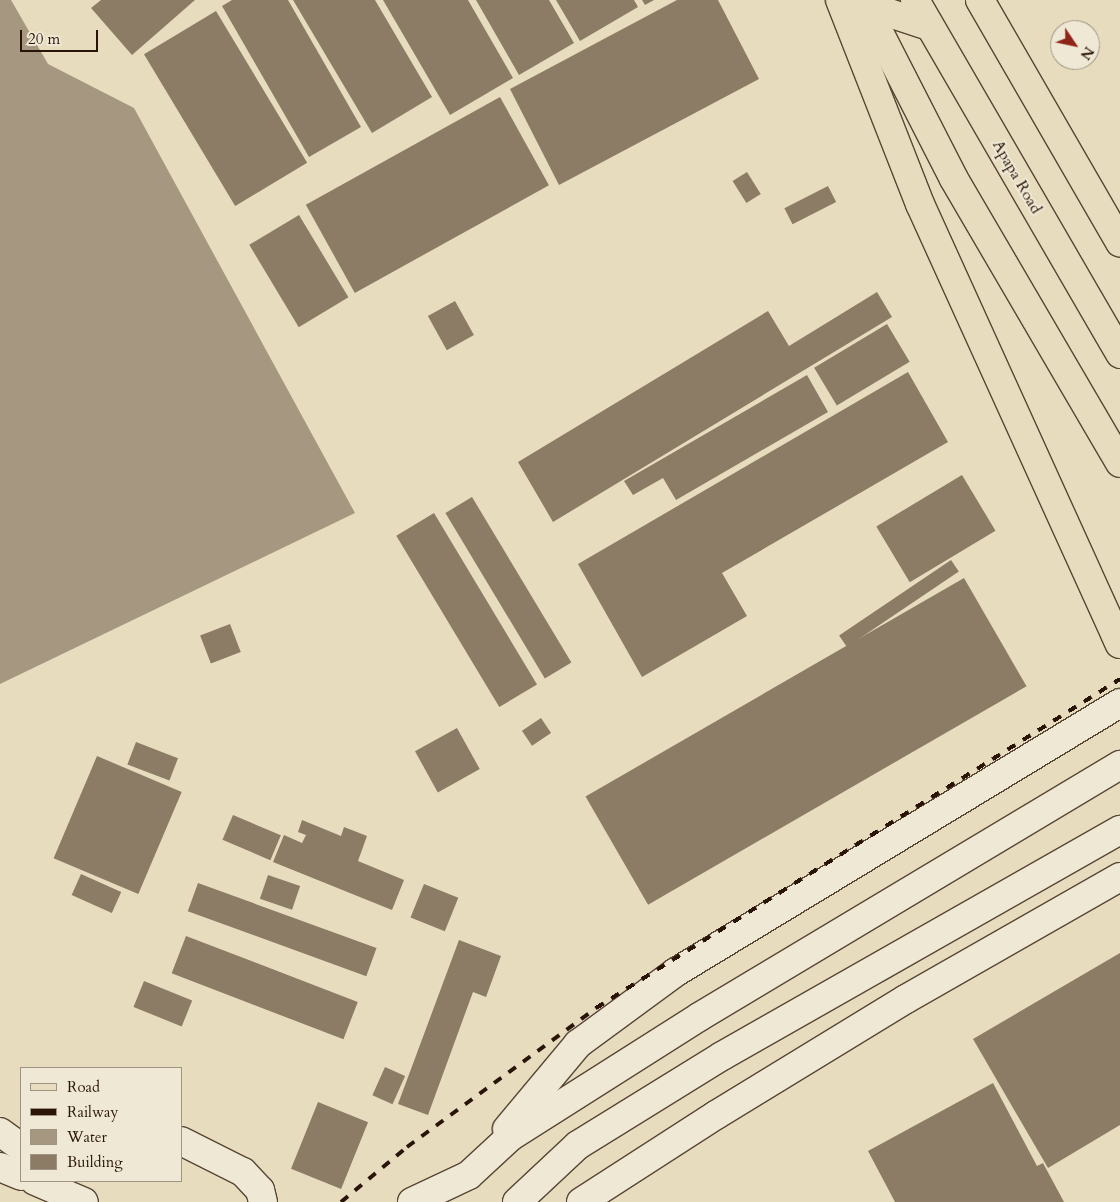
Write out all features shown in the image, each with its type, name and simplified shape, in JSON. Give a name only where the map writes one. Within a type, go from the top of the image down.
[{"type":"main road","name":"Apapa Road","points":[[914,0],[1120,354]]},
{"type":"main road","points":[[980,0],[1120,242]]},
{"type":"main road","points":[[856,2],[929,26]]},
{"type":"main road","points":[[856,2],[954,179],[1120,463]]},
{"type":"main road","points":[[856,2],[920,204],[1120,644]]},
{"type":"street","points":[[469,1175],[578,1044],[676,972],[1120,703]]},
{"type":"street","points":[[412,1202],[469,1175],[510,1137],[699,1016],[1120,765]]},
{"type":"street","points":[[516,1202],[578,1145],[722,1056],[1120,830]]},
{"type":"street","points":[[581,1202],[716,1114],[906,999],[1120,877]]},
{"type":"street","points":[[0,1132],[20,1146]]},
{"type":"street","points":[[182,1141],[243,1172],[260,1190],[263,1202]]},
{"type":"street","points":[[0,1167],[20,1176]]},
{"type":"street","points":[[37,1182],[72,1193]]},
{"type":"water","points":[[0,0],[11,0],[48,64],[134,108],[355,513],[0,684]]},
{"type":"building","points":[[101,0],[195,0],[132,55],[91,8]]},
{"type":"building","points":[[232,0],[288,0],[361,127],[309,157],[222,6]]},
{"type":"building","points":[[293,0],[375,0],[432,97],[372,133]]},
{"type":"building","points":[[383,0],[468,0],[513,78],[450,115]]},
{"type":"building","points":[[476,0],[549,0],[574,43],[519,75]]},
{"type":"building","points":[[556,0],[634,0],[638,7],[580,41]]},
{"type":"building","points":[[642,0],[654,0],[645,5]]},
{"type":"building","points":[[677,0],[718,0],[759,79],[559,185],[510,89]]},
{"type":"building","points":[[216,11],[307,163],[235,206],[144,54]]},
{"type":"building","points":[[500,97],[549,185],[355,293],[306,205]]},
{"type":"building","points":[[747,172],[761,194],[746,203],[733,181]]},
{"type":"building","points":[[828,186],[836,202],[793,224],[784,208]]},
{"type":"building","points":[[299,215],[348,297],[299,327],[249,245]]},
{"type":"building","points":[[877,292],[892,317],[553,522],[518,462],[768,311],[789,346]]},
{"type":"building","points":[[455,301],[474,335],[447,350],[428,316]]},
{"type":"building","points":[[887,324],[910,362],[837,405],[814,368]]},
{"type":"building","points":[[908,372],[948,442],[722,573],[747,616],[642,677],[578,564]]},
{"type":"building","points":[[807,375],[828,412],[676,500],[663,478],[633,495],[624,481]]},
{"type":"building","points":[[962,475],[995,531],[910,582],[876,527]]},
{"type":"building","points":[[472,497],[571,662],[545,678],[445,513]]},
{"type":"building","points":[[434,513],[537,684],[499,707],[396,536]]},
{"type":"building","points":[[951,560],[959,572],[847,647],[839,635]]},
{"type":"building","points":[[964,578],[1026,686],[648,905],[586,796]]},
{"type":"building","points":[[230,624],[241,652],[211,663],[200,635]]},
{"type":"building","points":[[541,718],[551,733],[532,746],[522,731]]},
{"type":"building","points":[[457,728],[480,769],[438,792],[415,751]]},
{"type":"building","points":[[136,742],[178,758],[169,781],[127,764]]},
{"type":"building","points":[[97,756],[182,792],[138,894],[54,858]]},
{"type":"building","points":[[233,815],[281,835],[270,860],[222,840]]},
{"type":"building","points":[[302,820],[341,836],[344,827],[367,836],[358,861],[404,880],[392,910],[273,862],[284,835],[302,843],[306,835],[298,832]]},
{"type":"building","points":[[81,874],[121,892],[112,913],[72,895]]},
{"type":"building","points":[[268,875],[300,886],[292,910],[260,899]]},
{"type":"building","points":[[198,883],[377,948],[366,976],[188,911]]},
{"type":"building","points":[[424,884],[458,898],[445,931],[411,917]]},
{"type":"building","points":[[186,936],[358,1002],[343,1039],[172,973]]},
{"type":"building","points":[[459,940],[501,956],[486,997],[473,992],[428,1115],[398,1104]]},
{"type":"building","points":[[918,946],[925,958],[884,982],[877,970]]},
{"type":"building","points":[[1120,953],[1120,1125],[1048,1168],[973,1039]]},
{"type":"building","points":[[144,981],[192,1000],[182,1026],[134,1007]]},
{"type":"building","points":[[385,1067],[405,1076],[392,1104],[372,1095]]},
{"type":"building","points":[[993,1083],[1037,1166],[1043,1163],[1064,1202],[895,1202],[868,1151]]},
{"type":"building","points":[[318,1102],[368,1122],[341,1189],[291,1169]]},
{"type":"railway","points":[[341,1202],[407,1147],[596,1008],[1120,679]]}]
